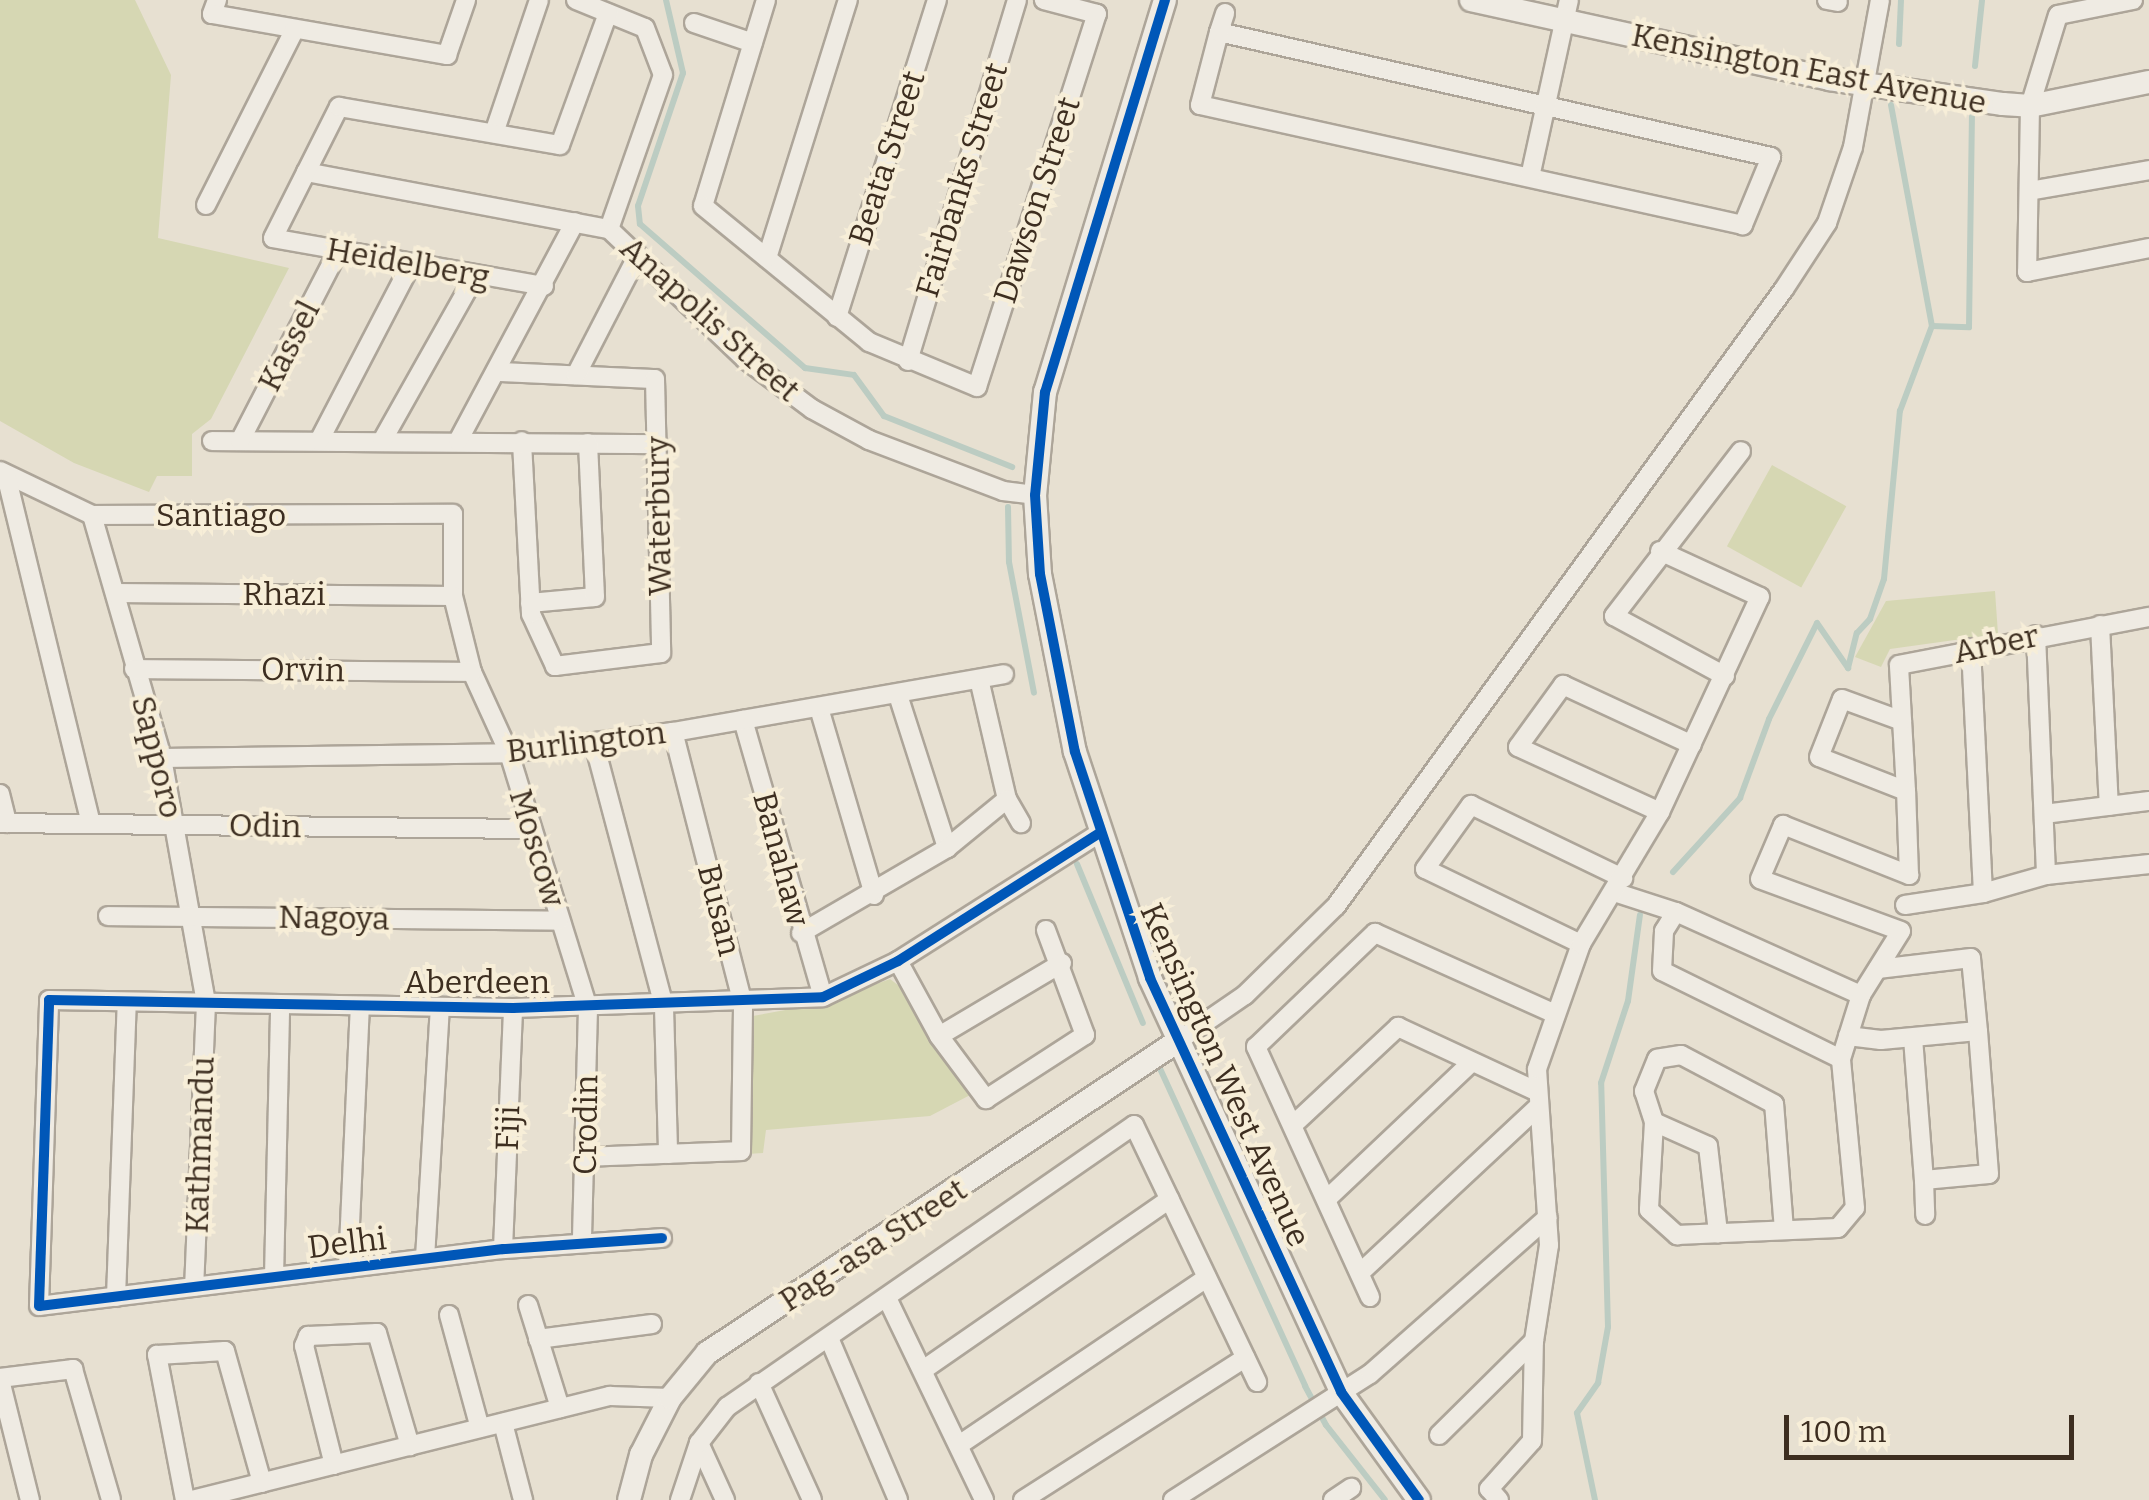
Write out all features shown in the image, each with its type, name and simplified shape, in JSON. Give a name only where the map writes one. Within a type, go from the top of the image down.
[{"type":"street","points":[[217,0],[212,14],[447,55],[466,0]]},
{"type":"street","points":[[494,134],[538,0]]},
{"type":"street","points":[[576,0],[645,28],[663,75],[609,229],[306,172],[339,107],[560,145],[608,13]]},
{"type":"street","points":[[766,0],[703,206],[837,317],[908,361]]},
{"type":"street","points":[[767,258],[848,0]]},
{"type":"street","name":"Beata Street","points":[[837,317],[937,0]]},
{"type":"street","name":"Fairbanks Street","points":[[908,361],[1017,0]]},
{"type":"street","name":"Dawson Street","points":[[908,361],[977,387],[1097,14],[1044,0]]},
{"type":"street","name":"Kensington West Avenue","points":[[1166,0],[1045,392],[1035,496],[1057,671],[1098,834],[1178,1041],[1341,1392],[1419,1500]]},
{"type":"street","name":"Kensington East Avenue","points":[[1470,0],[1566,11],[1869,86],[2030,106],[2149,82]]},
{"type":"street","points":[[1178,1041],[1244,994],[1336,906],[1579,576],[1827,223],[1869,86],[1880,0]]},
{"type":"street","points":[[2133,0],[2058,15],[2030,106],[2027,272],[2149,248]]},
{"type":"street","points":[[1530,177],[1566,11]]},
{"type":"street","points":[[1220,32],[1771,156],[1743,224],[1200,106],[1225,13]]},
{"type":"street","points":[[694,23],[753,43]]},
{"type":"street","points":[[206,205],[295,29]]},
{"type":"street","points":[[2029,192],[2149,170]]},
{"type":"street","name":"Heidelberg","points":[[306,172],[273,238],[544,286]]},
{"type":"street","points":[[458,441],[499,372],[575,222]]},
{"type":"street","name":"Anapolis Street","points":[[609,229],[745,358],[812,410],[869,440],[1004,490],[1035,496]]},
{"type":"street","name":"Kassel","points":[[240,441],[338,251]]},
{"type":"street","points":[[499,372],[576,375],[638,255]]},
{"type":"street","points":[[319,441],[411,264]]},
{"type":"street","points":[[382,441],[475,276]]},
{"type":"street","name":"Waterbury","points":[[530,603],[555,666],[661,653],[655,379],[576,375]]},
{"type":"street","points":[[212,441],[658,444]]},
{"type":"street","points":[[522,441],[530,603],[595,597],[588,443]]},
{"type":"street","points":[[1725,676],[1614,616],[1660,551],[1742,451]]},
{"type":"street","points":[[3,473],[90,824]]},
{"type":"street","name":"Santiago","points":[[3,473],[92,516],[453,514]]},
{"type":"street","name":"Moscow","points":[[453,514],[453,596],[472,672],[509,754],[588,1008]]},
{"type":"street","name":"Sapporo","points":[[92,516],[162,758],[206,1003]]},
{"type":"street","points":[[1499,1500],[1489,1489],[1532,1441],[1534,1342],[1548,1216],[1537,1099],[1555,1014],[1581,944],[1660,812],[1760,596],[1660,551]]},
{"type":"street","name":"Rhazi","points":[[115,593],[453,596]]},
{"type":"street","name":"Arber","points":[[1902,721],[1899,666],[2036,635],[2149,617]]},
{"type":"street","points":[[2100,624],[2109,806]]},
{"type":"street","points":[[2036,635],[2046,875]]},
{"type":"street","points":[[1971,648],[1983,893]]},
{"type":"street","name":"Orvin","points":[[134,669],[472,672]]},
{"type":"street","name":"Burlington","points":[[162,758],[509,754],[898,696],[1004,674]]},
{"type":"street","points":[[979,679],[1007,800],[1021,823]]},
{"type":"street","points":[[1660,812],[1518,747],[1562,686],[1692,745]]},
{"type":"street","points":[[898,696],[946,848]]},
{"type":"street","points":[[1784,1230],[1774,1104],[1681,1055],[1657,1059],[1644,1091],[1654,1122],[1649,1210],[1677,1235],[1838,1228],[1856,1208],[1841,1059],[1861,995],[1901,931],[1909,875],[1906,791],[1902,721],[1842,699],[1819,757],[1906,791]]},
{"type":"street","points":[[820,708],[874,895]]},
{"type":"street","name":"Banahaw","points":[[743,720],[801,933],[823,997]]},
{"type":"street","name":"Busan","points":[[668,1154],[741,1151],[743,1004],[673,732]]},
{"type":"street","points":[[585,1157],[668,1154],[664,1007],[594,743]]},
{"type":"street","points":[[0,794],[4,823]]},
{"type":"street","points":[[801,933],[874,895],[946,848],[1007,800]]},
{"type":"street","points":[[2044,814],[2149,801]]},
{"type":"street","points":[[1581,944],[1425,869],[1471,805],[1618,885],[1861,995]]},
{"type":"street","name":"Odin","points":[[4,823],[531,829]]},
{"type":"street","points":[[1901,931],[1760,879],[1782,824],[1909,875]]},
{"type":"street","name":"Aberdeen","points":[[39,1306],[50,1000],[588,1008],[743,1004],[823,997],[898,962],[1098,834]]},
{"type":"street","points":[[1905,905],[1983,893],[2046,875],[2149,864]]},
{"type":"street","points":[[1676,912],[1664,932],[1662,971],[1841,1059]]},
{"type":"street","name":"Nagoya","points":[[108,916],[559,922]]},
{"type":"street","points":[[898,962],[939,1036],[986,1099],[1085,1035],[1062,963],[1046,930]]},
{"type":"street","points":[[1370,1297],[1256,1047],[1375,933],[1555,1014]]},
{"type":"street","points":[[1878,969],[1971,958],[1990,1174],[1924,1180]]},
{"type":"street","points":[[939,1036],[1062,963]]},
{"type":"street","points":[[116,1297],[127,1003]]},
{"type":"street","name":"Kathmandu","points":[[194,1287],[206,1003]]},
{"type":"street","points":[[274,1277],[280,1004]]},
{"type":"street","points":[[348,1268],[360,1006]]},
{"type":"street","points":[[425,1258],[440,1007]]},
{"type":"street","name":"Fiji","points":[[503,1249],[513,1008]]},
{"type":"street","name":"Crodin","points":[[582,1241],[588,1008]]},
{"type":"street","points":[[1293,1125],[1398,1028],[1472,1062],[1537,1099]]},
{"type":"street","points":[[1848,1036],[1914,1038],[1978,1031]]},
{"type":"street","points":[[1914,1038],[1925,1214]]},
{"type":"street","name":"Pag-asa Street","points":[[630,1500],[640,1455],[670,1398],[707,1353],[1178,1041]]},
{"type":"street","points":[[1328,1199],[1472,1062]]},
{"type":"street","points":[[1361,1272],[1537,1099]]},
{"type":"street","points":[[1654,1122],[1708,1146],[1718,1233]]},
{"type":"street","points":[[680,1500],[699,1443],[726,1406],[1134,1125],[1257,1382]]},
{"type":"street","points":[[923,1370],[1170,1200]]},
{"type":"street","points":[[1173,1500],[1341,1392],[1548,1216]]},
{"type":"street","name":"Delhi","points":[[39,1306],[503,1249],[662,1238]]},
{"type":"street","points":[[958,1445],[1207,1278]]},
{"type":"street","points":[[887,1298],[984,1500]]},
{"type":"street","points":[[528,1305],[560,1408]]},
{"type":"street","points":[[449,1315],[480,1428]]},
{"type":"street","points":[[538,1339],[652,1324]]},
{"type":"street","points":[[334,1465],[304,1346],[308,1336],[377,1333],[410,1446]]},
{"type":"street","points":[[830,1338],[898,1500]]},
{"type":"street","points":[[1438,1434],[1534,1342]]},
{"type":"street","points":[[262,1482],[225,1352],[157,1355],[188,1500],[334,1465],[610,1396],[670,1398]]},
{"type":"street","points":[[1023,1500],[1246,1358]]},
{"type":"street","points":[[30,1500],[0,1379],[73,1369],[112,1500]]},
{"type":"street","points":[[760,1383],[812,1500]]},
{"type":"street","points":[[503,1422],[524,1500]]},
{"type":"street","points":[[699,1443],[725,1500]]},
{"type":"street","points":[[1333,1500],[1351,1488]]},
{"type":"green space","points":[[0,0],[135,0],[171,75],[158,238],[289,268],[211,419],[192,434],[192,476],[157,476],[149,492],[74,463],[0,421]]},
{"type":"green space","points":[[1772,465],[1846,506],[1801,588],[1727,546]]},
{"type":"green space","points":[[1995,591],[1998,634],[1890,649],[1881,667],[1855,657],[1886,601]]},
{"type":"green space","points":[[890,979],[911,995],[974,1093],[930,1116],[766,1130],[763,1153],[747,1154],[753,1016],[824,1003]]},
{"type":"waterway","points":[[666,0],[683,73],[638,206],[640,224],[805,368],[854,375],[884,416],[1012,467]]},
{"type":"waterway","points":[[1899,44],[1901,0]]},
{"type":"waterway","points":[[1975,66],[1982,0]]},
{"type":"waterway","points":[[1891,105],[1932,326]]},
{"type":"waterway","points":[[1673,872],[1740,798],[1769,719],[1817,623],[1848,668],[1857,633],[1870,619],[1884,579],[1900,411],[1932,326],[1969,327],[1972,117]]},
{"type":"waterway","points":[[1008,507],[1009,562],[1034,693]]},
{"type":"waterway","points":[[1077,864],[1143,1023]]},
{"type":"waterway","points":[[1595,1500],[1577,1413],[1598,1383],[1608,1327],[1601,1083],[1628,1001],[1640,915]]},
{"type":"waterway","points":[[1157,1062],[1305,1386],[1326,1425],[1385,1500]]},
{"type":"cycle path","points":[[1165,0],[1045,392],[1035,495],[1040,574],[1075,752],[1150,978],[1341,1392],[1419,1500]]},
{"type":"cycle path","points":[[662,1238],[503,1249],[39,1306],[49,1000],[513,1008],[823,997],[898,961],[1098,834]]}]
